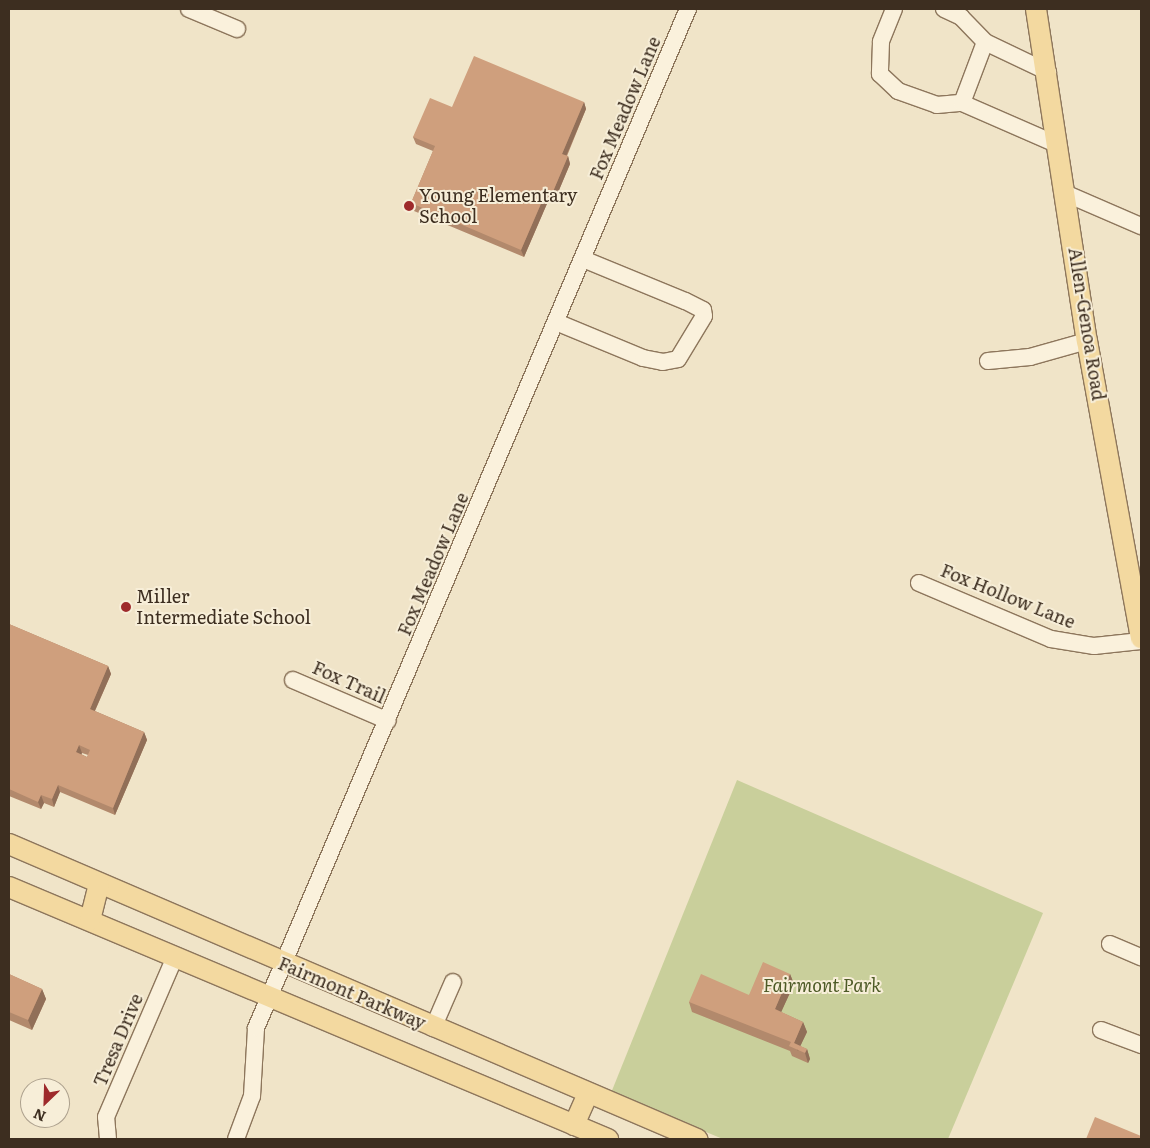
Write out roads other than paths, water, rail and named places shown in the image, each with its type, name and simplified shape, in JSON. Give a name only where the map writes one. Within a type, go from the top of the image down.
[{"type":"main road","name":"Allen-Genoa Road","points":[[1036,9],[1048,72],[1088,341],[1141,639]]},
{"type":"main road","name":"Fairmont Parkway","points":[[9,844],[99,885],[697,1139]]},
{"type":"main road","points":[[90,920],[99,885]]},
{"type":"main road","name":"Fairmont Parkway","points":[[9,887],[608,1139]]},
{"type":"main road","points":[[574,1125],[588,1093]]},
{"type":"street","points":[[189,9],[237,29]]},
{"type":"street","name":"Fox Meadow Lane","points":[[236,1139],[249,1108],[253,1041],[269,996],[286,965],[688,9]]},
{"type":"street","points":[[894,9],[880,42],[880,74],[898,91],[936,105],[962,103],[1058,145]]},
{"type":"street","points":[[944,9],[961,17],[985,42],[1048,72]]},
{"type":"street","points":[[962,103],[985,42]]},
{"type":"street","points":[[1067,194],[1141,226]]},
{"type":"street","points":[[556,322],[643,358],[663,362],[678,359],[704,316],[697,307],[583,260]]},
{"type":"street","points":[[988,361],[1030,357],[1088,341]]},
{"type":"street","name":"Fox Hollow Lane","points":[[919,583],[1051,639],[1094,646],[1141,639]]},
{"type":"street","name":"Fox Trail","points":[[293,680],[388,721]]},
{"type":"street","points":[[1110,944],[1141,956]]},
{"type":"street","name":"Tresa Drive","points":[[108,1139],[106,1117],[176,957]]},
{"type":"street","points":[[433,1028],[453,982]]},
{"type":"street","points":[[1101,1030],[1141,1045]]},
{"type":"place","name":"Young Elementary School","points":[[409,206]]},
{"type":"place","name":"Miller Intermediate School","points":[[126,607]]},
{"type":"park label","name":"Fairmont Park","points":[[822,985]]}]
